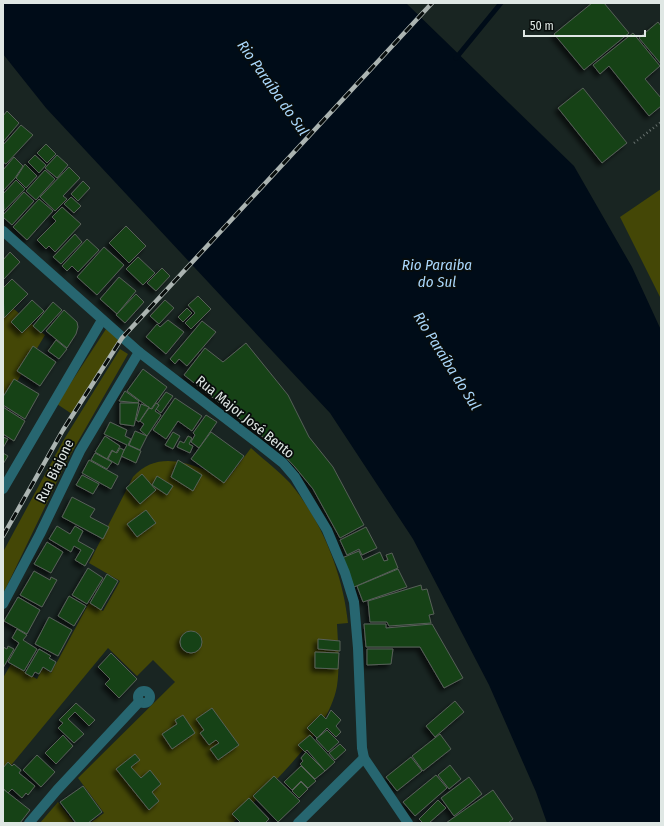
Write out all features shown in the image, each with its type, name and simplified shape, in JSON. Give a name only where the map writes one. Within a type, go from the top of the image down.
[{"type":"street","name":"Rua Major José Bento","points":[[3,231],[139,352],[282,463],[296,477],[327,530],[343,568],[354,602],[358,648],[362,748],[364,758],[408,823]]},
{"type":"street","points":[[3,490],[102,320]]},
{"type":"street","name":"Rua Biajone","points":[[3,604],[40,534],[80,451],[139,352]]},
{"type":"street","points":[[29,823],[57,790],[139,702]]},
{"type":"street","points":[[298,823],[364,758]]},
{"type":"path","points":[[634,143],[661,122]]},
{"type":"shaded area","points":[[661,189],[661,299],[620,217]]},
{"type":"shaded area","points":[[3,300],[45,335],[3,405]]},
{"type":"shaded area","points":[[106,329],[120,340],[72,414],[57,404]]},
{"type":"shaded area","points":[[120,349],[128,354],[68,459],[3,594],[3,552],[63,441]]},
{"type":"shaded area","points":[[251,448],[290,483],[312,514],[336,567],[345,604],[348,623],[337,624],[339,663],[337,686],[331,705],[322,724],[309,742],[294,760],[233,823],[90,823],[104,813],[78,778],[175,682],[153,660],[137,676],[108,648],[3,775],[3,678],[11,664],[37,679],[43,668],[51,673],[89,603],[103,611],[120,581],[89,563],[133,477],[144,468],[155,463],[167,461],[191,465],[227,480]]},
{"type":"shaded area","points":[[58,802],[74,823],[40,823]]},
{"type":"water","name":"Rio Paraiba do Sul","points":[[3,3],[406,3],[574,166],[632,267],[661,330],[661,823],[547,823],[536,792],[489,685],[413,539],[330,413],[46,108],[3,54]]},
{"type":"building","points":[[592,3],[604,3],[629,33],[584,70],[554,34]]},
{"type":"building","points":[[658,22],[661,26],[661,64],[639,38]]},
{"type":"building","points":[[633,33],[660,66],[645,79],[661,98],[661,106],[649,116],[609,66],[600,74],[593,65]]},
{"type":"building","points":[[583,88],[627,143],[602,163],[558,108]]},
{"type":"building","points":[[7,111],[19,123],[3,142],[3,116]]},
{"type":"building","points":[[21,125],[33,135],[6,164],[3,162],[3,145]]},
{"type":"building","points":[[46,144],[56,154],[47,163],[37,153]]},
{"type":"building","points":[[35,155],[46,165],[39,173],[28,162]]},
{"type":"building","points":[[57,155],[68,165],[57,178],[45,168]]},
{"type":"building","points":[[14,157],[23,166],[15,178],[3,191],[3,170]]},
{"type":"building","points":[[25,164],[37,176],[26,188],[16,178]]},
{"type":"building","points":[[69,167],[80,178],[63,196],[67,199],[55,211],[40,197]]},
{"type":"building","points":[[45,170],[55,179],[36,200],[26,191]]},
{"type":"building","points":[[16,180],[25,189],[4,211],[3,194]]},
{"type":"building","points":[[83,181],[90,188],[78,201],[71,194]]},
{"type":"building","points":[[24,192],[34,201],[12,225],[3,217],[3,215]]},
{"type":"building","points":[[71,197],[81,206],[74,213],[64,204]]},
{"type":"building","points":[[39,199],[53,211],[27,240],[13,227]]},
{"type":"building","points":[[62,207],[81,224],[55,252],[49,246],[46,249],[37,240],[56,221],[52,217]]},
{"type":"building","points":[[126,226],[146,246],[129,263],[109,243]]},
{"type":"building","points":[[75,234],[82,242],[61,264],[53,257]]},
{"type":"building","points":[[87,239],[99,250],[78,272],[72,266],[67,271],[62,266]]},
{"type":"building","points":[[104,247],[124,265],[97,295],[77,277]]},
{"type":"building","points":[[10,252],[20,262],[3,280],[3,260]]},
{"type":"building","points":[[138,257],[155,273],[143,285],[126,269]]},
{"type":"building","points":[[162,268],[170,276],[156,291],[147,283]]},
{"type":"building","points":[[119,277],[136,291],[117,314],[100,299]]},
{"type":"building","points":[[12,279],[28,294],[4,318],[3,288]]},
{"type":"building","points":[[136,294],[144,302],[125,323],[116,315]]},
{"type":"building","points":[[198,296],[211,309],[191,329],[185,323],[195,313],[188,305]]},
{"type":"building","points":[[32,300],[44,311],[22,333],[11,322]]},
{"type":"building","points":[[165,300],[174,308],[159,324],[150,316]]},
{"type":"building","points":[[53,302],[62,310],[41,333],[33,326]]},
{"type":"building","points":[[187,308],[192,313],[183,322],[178,317]]},
{"type":"building","points":[[64,310],[77,322],[78,327],[76,334],[67,348],[46,331]]},
{"type":"building","points":[[168,320],[184,332],[166,354],[146,337],[157,324],[160,327]]},
{"type":"building","points":[[202,321],[216,332],[187,366],[179,359],[175,364],[170,359]]},
{"type":"building","points":[[56,340],[67,349],[59,359],[48,351]]},
{"type":"building","points":[[246,343],[288,395],[309,437],[333,467],[364,525],[340,538],[313,489],[277,448],[184,375],[205,348],[223,362]]},
{"type":"building","points":[[33,346],[56,362],[40,386],[17,371]]},
{"type":"building","points":[[143,369],[167,387],[151,409],[127,391]]},
{"type":"building","points":[[14,379],[39,394],[25,419],[3,405],[3,397]]},
{"type":"building","points":[[125,391],[139,401],[138,403],[119,401]]},
{"type":"building","points":[[166,392],[173,396],[161,413],[156,409],[159,405],[157,404]]},
{"type":"building","points":[[175,398],[202,416],[192,431],[178,421],[166,439],[153,430]]},
{"type":"building","points":[[120,403],[139,403],[134,426],[120,424]]},
{"type":"building","points":[[156,403],[159,405],[155,411],[161,415],[147,436],[140,430],[144,424],[140,421],[149,408],[152,409]]},
{"type":"building","points":[[141,404],[149,407],[139,422],[136,420]]},
{"type":"building","points":[[3,407],[25,421],[14,441],[3,434]]},
{"type":"building","points":[[206,415],[217,422],[199,448],[191,442],[195,435],[193,433]]},
{"type":"building","points":[[110,422],[127,430],[125,436],[131,439],[128,445],[141,451],[136,463],[121,456],[127,445],[104,434]]},
{"type":"building","points":[[135,431],[147,436],[140,450],[129,445]]},
{"type":"building","points":[[173,432],[180,436],[173,449],[165,445]]},
{"type":"building","points":[[211,432],[244,456],[224,483],[191,459]]},
{"type":"building","points":[[105,436],[120,446],[116,453],[112,450],[107,459],[95,452]]},
{"type":"building","points":[[188,436],[192,438],[189,444],[193,446],[190,453],[177,447],[180,441],[184,443]]},
{"type":"building","points":[[3,437],[8,439],[3,448]]},
{"type":"building","points":[[120,448],[124,450],[118,465],[108,459],[112,451],[117,453]]},
{"type":"building","points":[[3,453],[8,456],[3,464]]},
{"type":"building","points":[[95,453],[112,462],[107,469],[91,460]]},
{"type":"building","points":[[89,460],[118,476],[111,489],[82,473]]},
{"type":"building","points":[[178,460],[202,475],[193,491],[171,477]]},
{"type":"building","points":[[142,474],[156,490],[140,504],[126,488]]},
{"type":"building","points":[[82,475],[99,484],[93,494],[76,485]]},
{"type":"building","points":[[157,476],[173,486],[167,495],[152,485]]},
{"type":"building","points":[[72,497],[95,509],[90,517],[109,527],[103,539],[62,517]]},
{"type":"building","points":[[146,510],[156,523],[137,537],[127,524]]},
{"type":"building","points":[[57,526],[70,534],[75,526],[83,531],[78,541],[94,550],[85,566],[75,560],[81,550],[74,546],[71,552],[49,539]]},
{"type":"building","points":[[366,527],[377,548],[362,555],[359,549],[347,555],[340,540]]},
{"type":"building","points":[[47,542],[63,552],[51,573],[34,564]]},
{"type":"building","points":[[359,551],[363,560],[380,552],[384,561],[388,560],[386,555],[392,553],[398,568],[354,587],[342,558]]},
{"type":"building","points":[[88,568],[103,578],[87,604],[72,595]]},
{"type":"building","points":[[398,569],[407,587],[363,602],[357,586]]},
{"type":"building","points":[[34,571],[50,580],[51,577],[57,580],[42,607],[20,595]]},
{"type":"building","points":[[107,574],[118,581],[101,610],[90,603]]},
{"type":"building","points":[[421,585],[422,590],[427,589],[434,614],[429,615],[431,623],[389,626],[387,622],[370,622],[368,601]]},
{"type":"building","points":[[69,596],[86,606],[74,626],[58,616]]},
{"type":"building","points":[[18,597],[40,610],[27,634],[4,621]]},
{"type":"building","points":[[49,617],[72,630],[58,656],[35,644]]},
{"type":"building","points":[[364,624],[386,624],[386,628],[432,624],[463,678],[444,688],[420,647],[366,647]]},
{"type":"building","points":[[17,629],[27,635],[23,640],[37,649],[24,671],[8,662],[19,643],[12,638]]},
{"type":"building","points":[[191,631],[199,634],[202,642],[199,650],[191,653],[183,650],[180,642],[183,634]]},
{"type":"building","points":[[318,639],[340,641],[340,651],[318,649]]},
{"type":"building","points":[[8,646],[14,649],[3,668],[3,647],[7,649]]},
{"type":"building","points":[[39,649],[51,656],[49,658],[56,662],[51,672],[43,667],[39,674],[35,672],[32,677],[25,673]]},
{"type":"building","points":[[367,649],[393,649],[391,664],[367,665]]},
{"type":"building","points":[[315,652],[339,653],[338,669],[315,668]]},
{"type":"building","points":[[111,653],[137,679],[119,698],[105,684],[110,679],[98,667]]},
{"type":"building","points":[[455,701],[464,712],[435,737],[426,726]]},
{"type":"building","points":[[76,703],[95,720],[89,726],[75,712],[68,719],[84,734],[74,743],[58,728],[63,723],[59,720]]},
{"type":"building","points":[[212,708],[239,745],[218,760],[210,749],[219,743],[216,740],[209,745],[200,733],[204,730],[196,719]]},
{"type":"building","points":[[331,710],[341,720],[336,726],[341,732],[336,737],[327,728],[317,738],[307,728],[321,714],[326,719]]},
{"type":"building","points":[[183,715],[195,733],[172,749],[162,734],[177,724],[175,720]]},
{"type":"building","points":[[327,730],[339,742],[328,752],[316,739]]},
{"type":"building","points":[[440,734],[451,749],[423,771],[412,756]]},
{"type":"building","points":[[63,735],[73,746],[56,764],[45,753]]},
{"type":"building","points":[[310,735],[335,762],[325,771],[307,750],[305,752],[298,745]]},
{"type":"building","points":[[340,744],[346,750],[335,760],[329,753]]},
{"type":"building","points":[[306,752],[325,771],[315,779],[300,764],[303,761],[301,758]]},
{"type":"building","points":[[135,754],[140,760],[131,767],[141,778],[150,770],[161,784],[152,792],[159,801],[149,810],[116,769]]},
{"type":"building","points":[[37,755],[55,772],[41,787],[23,770]]},
{"type":"building","points":[[411,757],[422,771],[397,791],[386,777]]},
{"type":"building","points":[[8,762],[12,766],[14,764],[21,770],[19,773],[35,786],[28,795],[26,793],[22,798],[12,789],[8,793],[3,788],[3,768]]},
{"type":"building","points":[[450,765],[461,779],[449,789],[438,775]]},
{"type":"building","points":[[301,766],[316,781],[308,788],[301,781],[292,790],[284,782]]},
{"type":"building","points":[[436,775],[447,788],[415,816],[403,802]]},
{"type":"building","points":[[274,776],[300,801],[278,822],[253,796]]},
{"type":"building","points":[[469,777],[482,794],[454,816],[441,798]]},
{"type":"building","points":[[301,782],[308,789],[299,798],[292,791]]},
{"type":"building","points":[[83,786],[102,812],[88,823],[76,823],[60,802]]},
{"type":"building","points":[[3,789],[30,810],[20,823],[3,823]]},
{"type":"building","points":[[493,790],[513,819],[508,823],[446,823]]},
{"type":"building","points":[[249,798],[269,819],[265,823],[241,823],[232,814]]},
{"type":"building","points":[[438,800],[446,808],[429,823],[423,823],[419,819]]},
{"type":"waterway","points":[[456,58],[501,3]]},
{"type":"railway","points":[[3,536],[63,430],[122,338],[432,3]]},
{"type":"water label","name":"Rio Paraíba do Sul","points":[[273,88]]},
{"type":"water label","name":"Rio Paraíba do Sul","points":[[447,361]]}]
